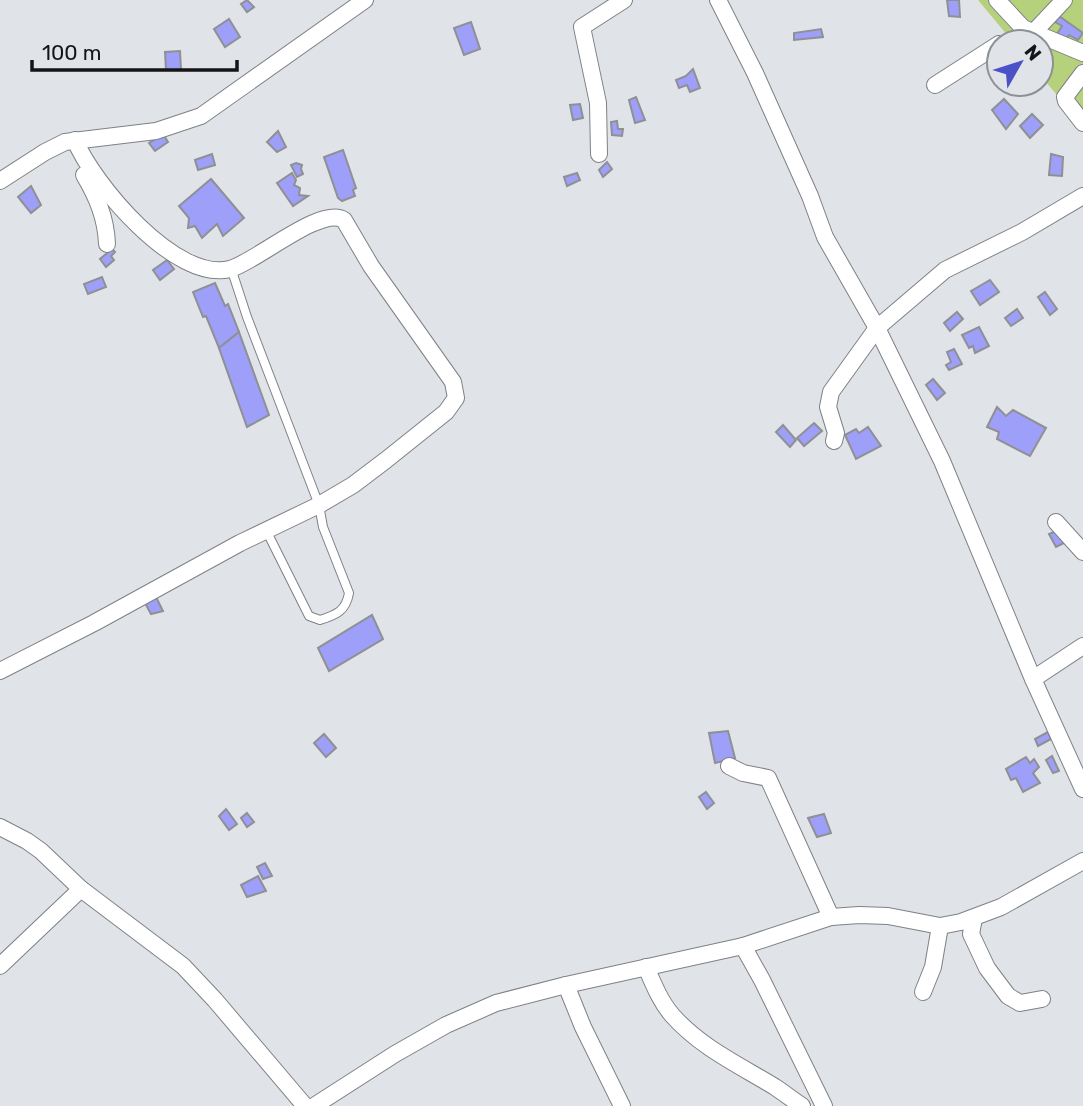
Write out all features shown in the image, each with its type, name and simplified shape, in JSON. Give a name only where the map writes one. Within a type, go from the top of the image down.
[{"type":"street","points":[[0,181],[45,152],[70,141],[156,131],[201,116],[365,0]]},
{"type":"street","points":[[599,154],[598,103],[582,26],[624,0]]},
{"type":"street","points":[[718,0],[805,183],[825,237],[877,328],[942,461],[1033,679],[1083,789]]},
{"type":"street","points":[[997,0],[1025,28]]},
{"type":"street","points":[[1031,28],[1064,0]]},
{"type":"street","points":[[1055,42],[1083,53]]},
{"type":"street","points":[[935,85],[985,53]]},
{"type":"street","points":[[1083,73],[1065,97],[1083,123]]},
{"type":"street","points":[[70,141],[97,198],[107,231],[107,244]]},
{"type":"street","points":[[0,671],[353,485],[446,412],[456,398],[453,382],[371,266],[348,224],[339,216],[332,216],[300,229],[231,268],[213,271],[194,266],[152,238],[114,200],[70,141]]},
{"type":"street","points":[[834,442],[836,433],[828,407],[831,391],[877,328],[945,270],[1022,232],[1083,197]]},
{"type":"street","points":[[1056,522],[1083,552]]},
{"type":"street","points":[[1033,679],[1083,646]]},
{"type":"street","points":[[729,766],[743,773],[768,778],[831,918]]},
{"type":"street","points":[[0,827],[41,851],[81,889],[183,966],[305,1106]]},
{"type":"street","points":[[314,1106],[446,1025],[496,1003],[743,946],[831,918],[888,916],[940,926],[969,925],[1083,861]]},
{"type":"street","points":[[0,966],[81,889]]},
{"type":"street","points":[[969,925],[987,968],[1007,996],[1020,1003],[1042,999]]},
{"type":"street","points":[[923,992],[933,967],[940,926]]},
{"type":"street","points":[[743,946],[824,1106]]},
{"type":"street","points":[[646,967],[661,999],[689,1032],[720,1056],[802,1106]]},
{"type":"street","points":[[566,985],[583,1027],[622,1106]]},
{"type":"lane","points":[[231,268],[319,505],[323,527],[349,593],[347,604],[333,616],[320,620],[309,616],[267,530]]},
{"type":"green space","points":[[978,0],[1083,0],[1083,126],[1055,93],[1055,28],[1001,28]]},
{"type":"building","points":[[247,0],[254,7],[247,12],[241,4]]},
{"type":"building","points":[[947,0],[959,0],[960,17],[949,16]]},
{"type":"building","points":[[1059,16],[1083,33],[1078,40],[1069,35],[1066,40],[1057,34],[1062,26],[1055,22]]},
{"type":"building","points":[[229,19],[240,37],[225,47],[214,29]]},
{"type":"building","points":[[471,22],[480,49],[464,55],[454,28]]},
{"type":"building","points":[[821,29],[823,37],[794,40],[794,33]]},
{"type":"building","points":[[180,51],[181,70],[166,70],[165,52]]},
{"type":"building","points":[[693,69],[700,88],[690,92],[687,85],[679,88],[676,80]]},
{"type":"building","points":[[636,97],[645,120],[635,123],[629,100]]},
{"type":"building","points":[[1004,99],[1018,114],[1006,129],[992,110]]},
{"type":"building","points":[[580,104],[583,118],[573,120],[570,105]]},
{"type":"building","points":[[1032,114],[1043,125],[1030,138],[1020,126]]},
{"type":"building","points":[[617,121],[618,129],[623,129],[622,136],[612,135],[611,122]]},
{"type":"building","points":[[278,131],[286,147],[277,152],[267,142]]},
{"type":"building","points":[[163,134],[168,142],[155,151],[149,143]]},
{"type":"building","points":[[343,150],[356,188],[353,190],[355,196],[342,201],[338,198],[324,157]]},
{"type":"building","points":[[212,154],[215,165],[198,170],[195,160]]},
{"type":"building","points":[[1051,154],[1063,157],[1062,176],[1049,175]]},
{"type":"building","points":[[607,162],[612,169],[603,177],[599,170]]},
{"type":"building","points":[[291,165],[302,165],[303,174],[297,177]]},
{"type":"building","points":[[292,173],[296,180],[294,185],[300,188],[299,195],[308,196],[293,206],[277,183]]},
{"type":"building","points":[[577,173],[580,180],[567,186],[564,177]]},
{"type":"building","points":[[211,179],[244,218],[223,236],[217,224],[202,238],[195,226],[188,228],[189,218],[179,206]]},
{"type":"building","points":[[31,186],[41,205],[31,213],[18,197]]},
{"type":"building","points":[[112,249],[115,252],[111,256],[114,260],[106,267],[100,259]]},
{"type":"building","points":[[167,260],[174,269],[160,280],[153,270]]},
{"type":"building","points":[[102,277],[106,287],[88,294],[84,284]]},
{"type":"building","points":[[990,280],[999,292],[980,305],[971,291]]},
{"type":"building","points":[[215,283],[225,306],[228,304],[239,332],[219,348],[193,292]]},
{"type":"building","points":[[1045,292],[1057,309],[1050,315],[1038,297]]},
{"type":"building","points":[[1017,309],[1023,318],[1011,326],[1005,318]]},
{"type":"building","points":[[957,312],[963,319],[950,331],[944,323]]},
{"type":"building","points":[[979,327],[989,346],[975,353],[973,346],[969,348],[962,335]]},
{"type":"building","points":[[239,332],[269,415],[247,427],[219,348]]},
{"type":"building","points":[[954,349],[962,364],[949,370],[946,365],[951,362],[947,352]]},
{"type":"building","points":[[933,379],[945,393],[937,400],[926,385]]},
{"type":"building","points":[[997,407],[1006,416],[1013,410],[1046,428],[1030,456],[997,439],[999,432],[987,427]]},
{"type":"building","points":[[814,423],[822,431],[804,446],[797,438]]},
{"type":"building","points":[[783,425],[796,440],[790,447],[776,432]]},
{"type":"building","points":[[868,427],[881,446],[856,459],[845,435],[856,429],[859,433]]},
{"type":"building","points":[[1059,530],[1066,542],[1056,547],[1049,534]]},
{"type":"building","points":[[156,597],[163,611],[151,614],[145,603]]},
{"type":"building","points":[[372,615],[383,639],[329,671],[318,648]]},
{"type":"building","points":[[728,731],[735,758],[715,763],[709,733]]},
{"type":"building","points":[[1048,732],[1051,739],[1038,746],[1035,739]]},
{"type":"building","points":[[324,734],[336,748],[326,757],[314,743]]},
{"type":"building","points":[[1052,756],[1059,771],[1053,773],[1046,760]]},
{"type":"building","points":[[1026,757],[1030,763],[1034,759],[1039,767],[1033,773],[1040,783],[1023,792],[1016,778],[1011,780],[1006,769]]},
{"type":"building","points":[[706,792],[714,803],[707,809],[699,797]]},
{"type":"building","points":[[226,809],[237,824],[229,830],[219,816]]},
{"type":"building","points":[[247,813],[254,822],[247,827],[241,818]]},
{"type":"building","points":[[824,814],[831,833],[817,837],[808,818]]},
{"type":"building","points":[[265,863],[272,876],[263,879],[257,867]]},
{"type":"building","points":[[258,876],[266,891],[247,897],[241,885]]}]
